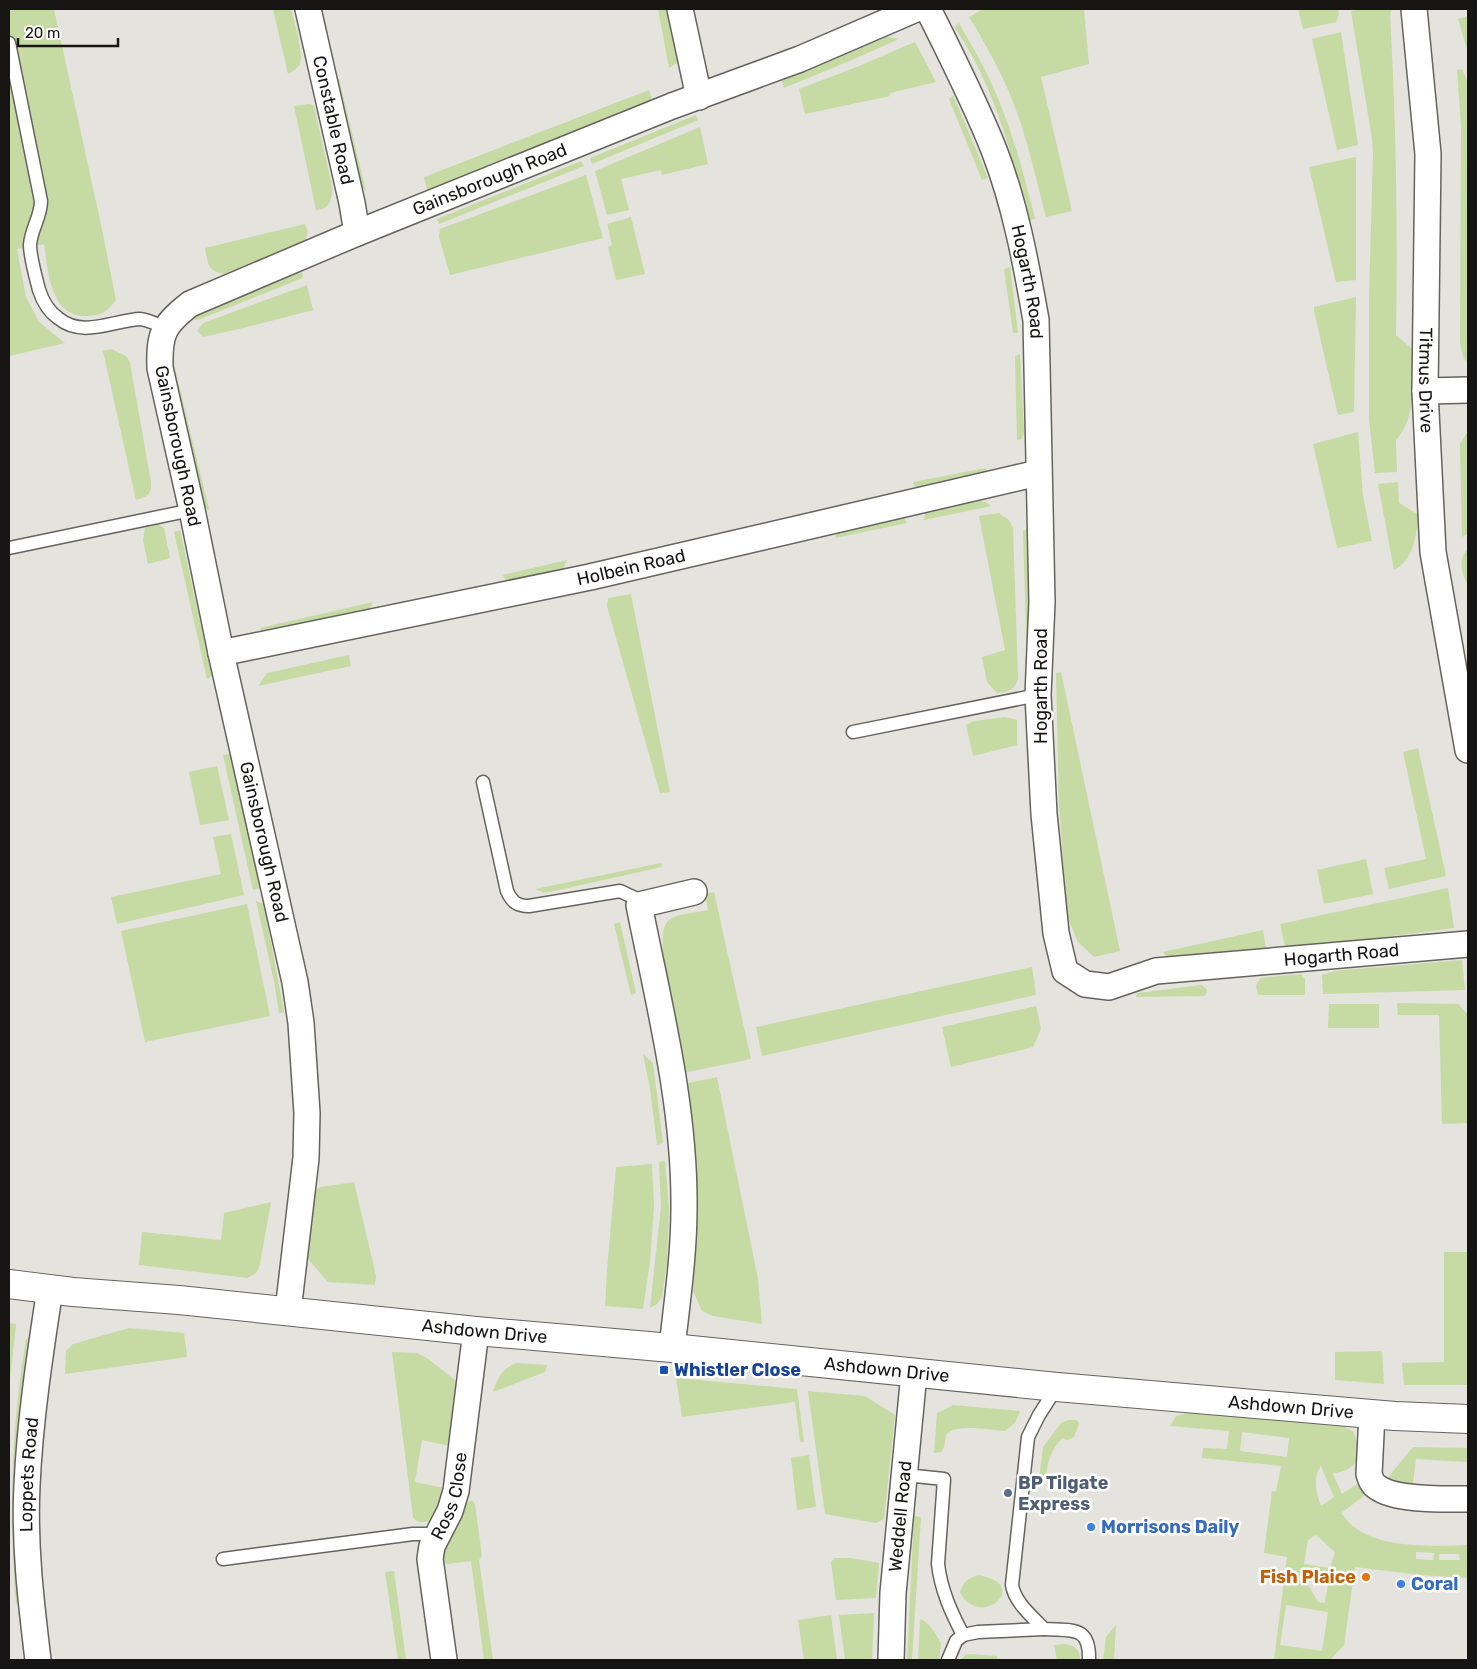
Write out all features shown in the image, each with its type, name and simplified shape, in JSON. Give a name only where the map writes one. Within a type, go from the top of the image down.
[{"type":"street","name":"Constable Road","points":[[308,9],[352,203],[357,233]]},
{"type":"street","points":[[680,9],[699,97]]},
{"type":"street","name":"Gainsborough Road","points":[[288,1311],[306,1158],[307,1113],[296,982],[221,653],[192,510],[160,368],[160,349],[165,327],[175,315],[190,304],[357,233],[699,97],[828,48],[916,9]]},
{"type":"street","name":"Hogarth Road","points":[[928,9],[994,150],[1007,188],[1024,255],[1036,320],[1042,602],[1038,696],[1044,814],[1056,933],[1065,970],[1085,984],[1109,987],[1156,971],[1468,944]]},
{"type":"street","name":"Titmus Drive","points":[[1414,9],[1428,154],[1425,392],[1433,552],[1468,750]]},
{"type":"street","points":[[1425,392],[1468,390]]},
{"type":"street","name":"Holbein Road","points":[[221,653],[590,576],[1038,473]]},
{"type":"street","points":[[672,1348],[681,1263],[684,1208],[682,1151],[673,1081],[639,905],[694,892]]},
{"type":"street","name":"Ashdown Drive","points":[[9,1284],[73,1292],[179,1300],[476,1331],[672,1348],[1057,1387],[1372,1414],[1468,1419]]},
{"type":"street","name":"Loppets Road","points":[[38,1660],[30,1592],[27,1486],[36,1383],[50,1288]]},
{"type":"street","name":"Ross Close","points":[[444,1660],[430,1559],[432,1546],[450,1511],[456,1491],[476,1331]]},
{"type":"street","name":"Weddell Road","points":[[891,1660],[893,1593],[914,1373]]},
{"type":"street","points":[[1372,1414],[1369,1474],[1371,1481],[1378,1488],[1396,1496],[1445,1500],[1468,1499]]},
{"type":"lane","points":[[9,43],[41,201],[41,211],[32,232],[30,246],[43,302],[54,316],[65,324],[78,328],[92,328],[141,319],[165,327]]},
{"type":"lane","points":[[9,548],[192,510]]},
{"type":"lane","points":[[853,732],[1038,696]]},
{"type":"lane","points":[[483,782],[507,891],[515,904],[529,906],[620,891],[636,898],[639,905]]},
{"type":"lane","points":[[1044,1629],[1017,1600],[1012,1585],[1028,1438],[1057,1387]]},
{"type":"lane","points":[[905,1474],[944,1479],[938,1564],[942,1589],[963,1634]]},
{"type":"lane","points":[[223,1559],[413,1534],[437,1536]]},
{"type":"lane","points":[[948,1660],[956,1641],[963,1634],[1044,1629],[1082,1634],[1089,1647],[1089,1660]]},
{"type":"green space","points":[[9,9],[54,9],[116,300],[107,310],[100,314],[92,316],[75,315],[65,309],[58,301],[53,290],[44,244],[17,249],[26,297],[39,322],[65,343],[9,356]]},
{"type":"green space","points":[[273,9],[291,9],[298,37],[301,52],[300,64],[288,74]]},
{"type":"green space","points":[[658,9],[669,9],[679,56],[677,63],[669,68]]},
{"type":"green space","points":[[983,9],[1084,9],[1089,64],[1041,77],[1072,211],[1046,217],[1030,154],[1015,107],[995,63],[969,17]]},
{"type":"green space","points":[[1298,9],[1338,9],[1339,14],[1336,22],[1303,29]]},
{"type":"green space","points":[[1360,9],[1392,9],[1390,13],[1396,174],[1396,335],[1412,349],[1413,385],[1408,420],[1396,440],[1397,472],[1375,473],[1369,420],[1369,297],[1373,153],[1351,11]]},
{"type":"green space","points":[[1468,16],[1468,53],[1458,19]]},
{"type":"green space","points":[[959,23],[992,84],[1007,122],[1035,218],[1030,221],[991,96],[981,72],[954,27]]},
{"type":"green space","points":[[1341,32],[1358,145],[1337,150],[1312,39]]},
{"type":"green space","points":[[886,36],[899,39],[784,88],[781,79]]},
{"type":"green space","points":[[915,42],[936,82],[890,93],[890,96],[805,114],[799,89]]},
{"type":"green space","points":[[1462,69],[1468,83],[1468,362],[1464,359],[1460,344],[1461,127],[1457,70]]},
{"type":"green space","points":[[339,79],[366,191],[359,184],[333,80]]},
{"type":"green space","points":[[649,90],[652,100],[428,193],[424,177]]},
{"type":"green space","points":[[953,95],[988,178],[982,180],[949,99]]},
{"type":"green space","points":[[310,104],[314,106],[332,186],[330,202],[325,208],[316,210],[294,106]]},
{"type":"green space","points":[[696,115],[698,120],[592,164],[590,158]]},
{"type":"green space","points":[[700,127],[708,164],[662,175],[661,170],[621,179],[629,210],[607,215],[595,171]]},
{"type":"green space","points":[[1356,157],[1356,280],[1336,282],[1309,167]]},
{"type":"green space","points":[[581,161],[584,166],[439,224],[437,219]]},
{"type":"green space","points":[[586,175],[603,238],[450,275],[439,237],[440,229]]},
{"type":"green space","points":[[631,217],[645,274],[616,280],[608,247],[612,245],[607,224]]},
{"type":"green space","points":[[305,224],[308,232],[305,242],[294,247],[224,274],[214,271],[209,266],[205,248]]},
{"type":"green space","points":[[1010,267],[1018,333],[1013,333],[1004,269]]},
{"type":"green space","points":[[302,272],[303,277],[300,279],[198,320],[192,319],[192,316],[209,307]]},
{"type":"green space","points":[[307,285],[313,310],[203,337],[197,331],[203,323]]},
{"type":"green space","points":[[1356,297],[1354,412],[1338,415],[1314,307]]},
{"type":"green space","points":[[112,349],[127,357],[130,363],[151,482],[151,489],[148,494],[136,500],[103,351]]},
{"type":"green space","points":[[1020,354],[1024,431],[1022,439],[1017,440],[1015,356]]},
{"type":"green space","points":[[174,365],[209,509],[201,510],[168,368]]},
{"type":"green space","points":[[1468,431],[1468,533],[1462,537],[1460,444]]},
{"type":"green space","points":[[1358,432],[1363,496],[1372,541],[1337,548],[1313,444]]},
{"type":"green space","points":[[986,468],[987,474],[916,490],[913,482]]},
{"type":"green space","points":[[1398,482],[1399,503],[1419,515],[1415,539],[1410,553],[1401,566],[1394,570],[1378,484]]},
{"type":"green space","points":[[977,501],[986,502],[991,506],[924,520],[925,512]]},
{"type":"green space","points":[[999,513],[1009,520],[1013,528],[1018,678],[1011,690],[997,693],[987,682],[982,657],[1005,650],[979,516]]},
{"type":"green space","points":[[904,518],[907,523],[835,538],[837,532]]},
{"type":"green space","points":[[158,524],[164,528],[170,558],[148,564],[143,540],[145,527]]},
{"type":"green space","points":[[1028,529],[1033,666],[1027,667],[1023,531]]},
{"type":"green space","points":[[180,530],[212,676],[207,679],[174,532]]},
{"type":"green space","points":[[1468,549],[1468,586],[1462,572],[1462,562]]},
{"type":"green space","points":[[567,560],[563,569],[506,581],[503,575]]},
{"type":"green space","points":[[631,594],[670,792],[660,793],[607,606],[608,598]]},
{"type":"green space","points":[[373,602],[369,612],[263,634],[260,628]]},
{"type":"green space","points":[[349,655],[351,666],[258,686],[267,673]]},
{"type":"green space","points":[[1061,672],[1120,951],[1094,957],[1078,942],[1067,916],[1059,804],[1056,673]]},
{"type":"green space","points":[[1005,717],[1017,720],[1017,745],[973,756],[966,725],[974,721]]},
{"type":"green space","points":[[1418,748],[1446,876],[1389,889],[1384,868],[1426,859],[1403,752]]},
{"type":"green space","points":[[230,754],[260,888],[253,890],[223,755]]},
{"type":"green space","points":[[217,766],[229,820],[200,825],[189,772]]},
{"type":"green space","points":[[231,834],[244,895],[117,924],[111,897],[221,874],[213,837]]},
{"type":"green space","points":[[1366,859],[1373,894],[1324,904],[1317,870]]},
{"type":"green space","points":[[661,863],[662,867],[545,893],[535,889]]},
{"type":"green space","points":[[1448,888],[1454,928],[1294,949],[1285,946],[1280,924]]},
{"type":"green space","points":[[714,892],[751,1059],[683,1073],[663,951],[664,929],[667,922],[672,918],[708,910],[705,894]]},
{"type":"green space","points":[[256,901],[264,904],[284,1012],[279,1013],[274,981]]},
{"type":"green space","points":[[247,904],[270,1016],[145,1042],[121,931]]},
{"type":"green space","points":[[620,922],[636,993],[631,995],[614,924]]},
{"type":"green space","points":[[1263,930],[1266,949],[1261,952],[1175,960],[1166,956],[1163,952]]},
{"type":"green space","points":[[1462,960],[1465,990],[1323,994],[1322,975],[1334,971]]},
{"type":"green space","points":[[1032,967],[1036,995],[762,1056],[756,1027]]},
{"type":"green space","points":[[1301,974],[1305,979],[1305,995],[1258,995],[1256,986],[1260,978]]},
{"type":"green space","points":[[1202,985],[1207,990],[1205,996],[1136,997],[1137,993]]},
{"type":"green space","points":[[1397,1003],[1458,1004],[1468,1015],[1468,1123],[1442,1124],[1439,1015],[1398,1015]]},
{"type":"green space","points":[[1329,1004],[1379,1004],[1379,1028],[1328,1028]]},
{"type":"green space","points":[[1036,1006],[1041,1029],[1033,1047],[951,1067],[942,1027]]},
{"type":"green space","points":[[643,1054],[653,1063],[663,1143],[657,1145],[650,1089]]},
{"type":"green space","points":[[717,1077],[758,1279],[762,1324],[713,1316],[702,1311],[693,1291],[697,1205],[693,1145],[683,1084]]},
{"type":"green space","points":[[665,1161],[669,1209],[667,1263],[662,1297],[657,1304],[650,1308],[661,1207],[659,1162]]},
{"type":"green space","points":[[652,1164],[654,1207],[650,1262],[643,1309],[605,1306],[616,1167]]},
{"type":"green space","points":[[354,1182],[376,1276],[375,1285],[328,1282],[308,1259],[313,1192],[321,1187]]},
{"type":"green space","points":[[271,1202],[260,1264],[256,1273],[250,1277],[139,1265],[142,1232],[221,1240],[224,1213]]},
{"type":"green space","points":[[1444,1252],[1468,1252],[1468,1385],[1404,1385],[1402,1363],[1444,1362]]},
{"type":"green space","points":[[9,1323],[16,1324],[9,1389]]},
{"type":"green space","points":[[129,1328],[184,1333],[187,1357],[65,1374],[66,1351],[73,1344]]},
{"type":"green space","points":[[26,1339],[32,1340],[20,1600],[16,1604],[12,1537],[14,1438]]},
{"type":"green space","points":[[1382,1351],[1384,1384],[1335,1380],[1335,1352]]},
{"type":"green space","points":[[392,1352],[417,1353],[427,1358],[461,1385],[450,1446],[422,1440],[415,1482],[444,1488],[439,1507],[428,1521],[422,1522],[415,1520],[413,1517]]},
{"type":"green space","points":[[517,1363],[547,1365],[545,1372],[493,1392],[501,1374],[508,1367]]},
{"type":"green space","points":[[676,1378],[797,1389],[804,1442],[800,1442],[795,1402],[682,1417]]},
{"type":"green space","points":[[808,1391],[865,1396],[895,1415],[884,1519],[876,1523],[825,1514]]},
{"type":"green space","points":[[953,1405],[1020,1411],[1015,1423],[1005,1431],[965,1428],[951,1431],[947,1434],[944,1448],[941,1452],[934,1453],[937,1413]]},
{"type":"green space","points":[[1193,1412],[1316,1421],[1343,1426],[1354,1432],[1357,1452],[1355,1462],[1348,1469],[1333,1474],[1342,1494],[1357,1484],[1364,1496],[1341,1513],[1354,1527],[1366,1534],[1394,1543],[1425,1546],[1468,1545],[1468,1578],[1421,1575],[1355,1567],[1344,1645],[1330,1660],[1274,1660],[1287,1557],[1264,1553],[1272,1491],[1276,1491],[1281,1466],[1202,1458],[1203,1448],[1227,1449],[1229,1431],[1170,1426],[1176,1416]],"holes":[[[1242,1432],[1289,1438],[1287,1457],[1240,1451]],[[1321,1466],[1334,1497],[1321,1506],[1316,1491],[1316,1475]],[[1316,1535],[1335,1552],[1330,1568],[1304,1564],[1308,1540]],[[1416,1552],[1434,1553],[1433,1560],[1416,1559]],[[1439,1554],[1459,1554],[1460,1560],[1439,1560]],[[1307,1573],[1329,1578],[1325,1603],[1318,1602],[1304,1578]],[[1286,1605],[1328,1612],[1322,1651],[1280,1645]]]},
{"type":"green space","points":[[1068,1420],[1077,1420],[1079,1424],[1074,1437],[1067,1440],[1063,1438],[1059,1442],[1050,1457],[1046,1480],[1039,1480],[1043,1447],[1061,1423]]},
{"type":"green space","points":[[1413,1447],[1468,1448],[1468,1462],[1416,1459],[1412,1491],[1385,1481]]},
{"type":"green space","points":[[809,1455],[816,1507],[797,1510],[791,1458]]},
{"type":"green space","points":[[472,1500],[475,1504],[482,1556],[479,1560],[493,1660],[484,1660],[471,1561],[447,1564],[441,1561],[440,1556],[468,1502]]},
{"type":"green space","points":[[914,1516],[921,1517],[912,1660],[907,1660]]},
{"type":"green space","points":[[835,1558],[851,1558],[879,1563],[876,1598],[836,1600],[831,1562]]},
{"type":"green space","points":[[394,1571],[406,1660],[398,1660],[385,1572]]},
{"type":"green space","points":[[979,1575],[995,1580],[1002,1588],[1002,1595],[996,1602],[988,1606],[978,1607],[968,1603],[960,1592],[967,1580]]},
{"type":"green space","points":[[874,1613],[872,1660],[845,1660],[839,1615]]},
{"type":"green space","points":[[831,1615],[837,1660],[804,1660],[798,1620]]},
{"type":"green space","points":[[920,1619],[930,1626],[941,1643],[939,1660],[918,1660]]},
{"type":"green space","points":[[1116,1625],[1114,1660],[1103,1660],[1106,1637]]},
{"type":"green space","points":[[1065,1644],[1076,1649],[1080,1660],[1057,1660],[1054,1645]]},
{"type":"green space","points":[[965,1655],[997,1656],[998,1660],[961,1660]]},
{"type":"place","name":"Whistler Close","points":[[664,1370]]},
{"type":"place","name":"BP Tilgate Express","points":[[1008,1493]]},
{"type":"place","name":"Morrisons Daily","points":[[1091,1527]]},
{"type":"place","name":"Fish Plaice","points":[[1366,1577]]},
{"type":"place","name":"Coral","points":[[1401,1584]]}]
